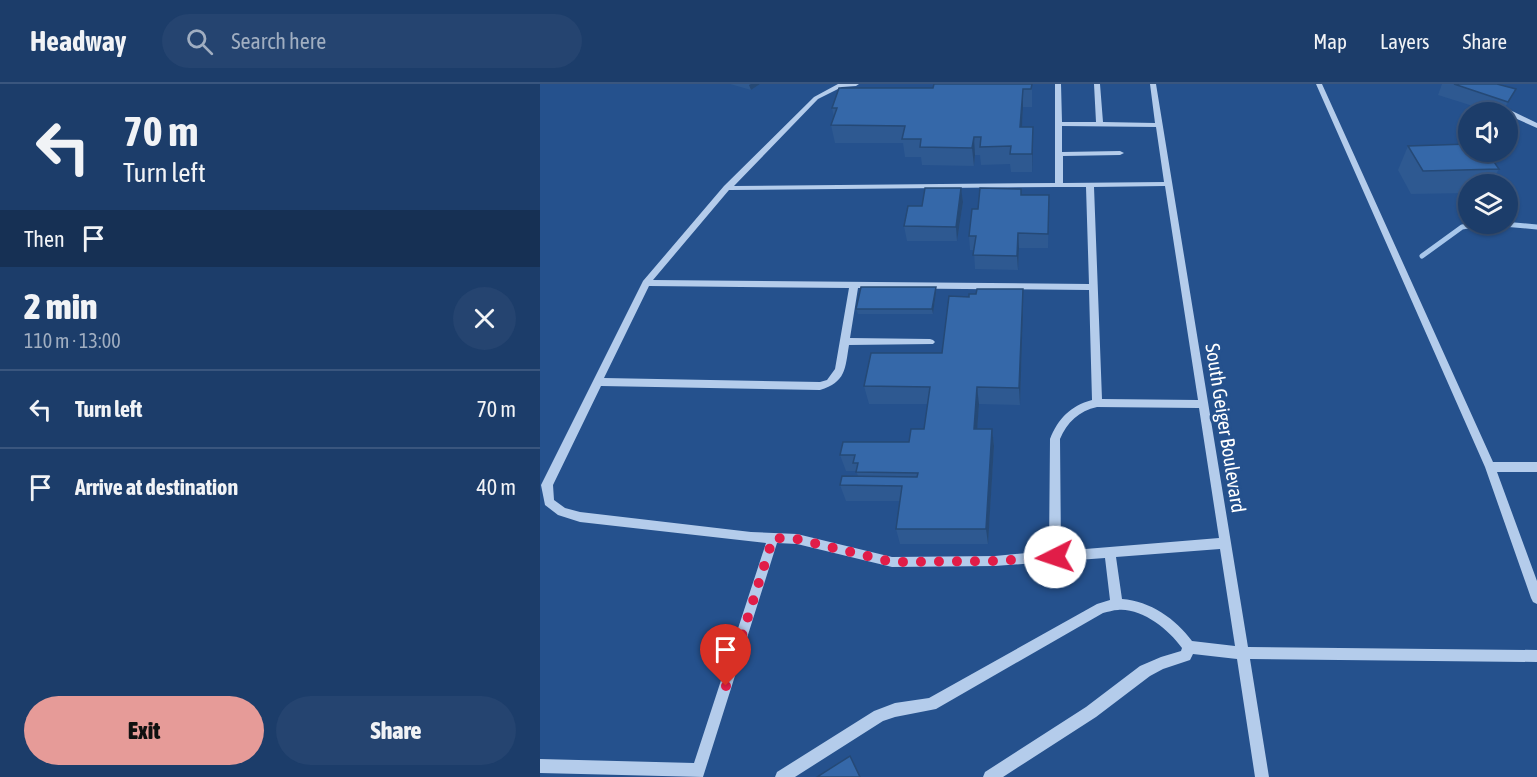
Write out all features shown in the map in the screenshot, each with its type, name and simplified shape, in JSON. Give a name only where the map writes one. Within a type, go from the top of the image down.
[{"type":"street","points":[[856,84],[841,85],[816,98],[727,188],[646,283],[543,486],[549,502],[562,512],[580,518],[797,539],[892,562],[995,561],[1226,543]]},
{"type":"street","points":[[1058,84],[1059,186]]},
{"type":"street","points":[[1097,84],[1100,124]]},
{"type":"street","name":"South Geiger Boulevard","points":[[1153,84],[1262,777]]},
{"type":"street","points":[[1319,84],[1490,467],[1537,598]]},
{"type":"street","points":[[1518,117],[1537,126]]},
{"type":"street","points":[[1058,124],[1160,125]]},
{"type":"street","points":[[1058,154],[1120,153]]},
{"type":"street","points":[[727,188],[1169,184]]},
{"type":"street","points":[[1090,185],[1097,403]]},
{"type":"street","points":[[646,283],[1093,287]]},
{"type":"street","points":[[597,382],[820,386],[830,383],[836,377],[854,285]]},
{"type":"street","points":[[844,341],[930,342]]},
{"type":"street","points":[[1055,557],[1055,439],[1060,425],[1086,404],[1204,404]]},
{"type":"street","points":[[1490,467],[1537,467]]},
{"type":"street","points":[[540,766],[697,774],[773,538]]},
{"type":"street","points":[[1110,553],[1117,604]]},
{"type":"street","points":[[782,777],[879,716],[895,710],[931,704],[1101,608],[1117,604],[1132,605],[1156,617],[1182,635],[1190,647],[1244,653],[1537,656]]},
{"type":"street","points":[[990,777],[1091,712],[1145,671],[1161,663],[1185,656],[1190,647]]},
{"type":"building","points":[[934,84],[1032,84],[1031,89],[1023,89],[1020,127],[1033,127],[1032,154],[1010,154],[1011,146],[980,147],[981,137],[974,137],[972,148],[920,147],[921,139],[902,139],[905,126],[831,125],[837,108],[832,108],[839,88],[933,88]]},
{"type":"building","points":[[1454,84],[1497,84],[1516,89],[1508,102]]},
{"type":"building","points":[[1458,144],[1458,162],[1494,162],[1499,169],[1423,171],[1408,146]]},
{"type":"building","points":[[925,188],[961,188],[956,227],[904,226],[908,206],[922,206]]},
{"type":"building","points":[[980,188],[1021,189],[1021,195],[1049,195],[1048,234],[1018,233],[1017,256],[973,255],[976,236],[969,236],[972,209],[978,209]]},
{"type":"building","points":[[861,287],[936,287],[932,309],[856,309]]},
{"type":"building","points":[[977,289],[1023,289],[1019,388],[977,387],[974,429],[992,429],[986,529],[896,529],[902,486],[840,485],[842,476],[917,477],[918,473],[856,472],[858,463],[853,463],[855,455],[840,455],[843,442],[909,442],[911,429],[924,429],[930,387],[864,386],[871,353],[942,353],[949,296],[969,297],[969,294],[976,294]]},
{"type":"building","points":[[850,756],[860,777],[817,777]]},
{"type":"waterway","points":[[1518,225],[1537,227]]},
{"type":"waterway","points":[[1422,256],[1458,230]]},
{"type":"route","points":[[726,686],[773,538],[797,539],[892,562],[995,561],[1055,557]]}]
